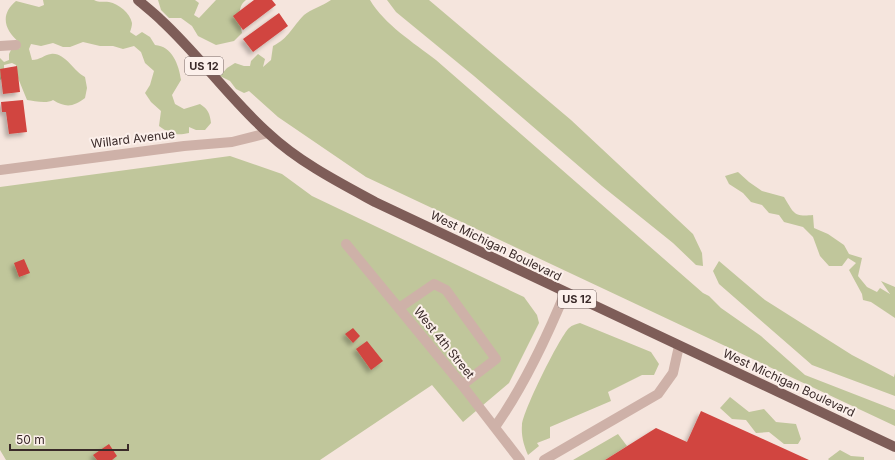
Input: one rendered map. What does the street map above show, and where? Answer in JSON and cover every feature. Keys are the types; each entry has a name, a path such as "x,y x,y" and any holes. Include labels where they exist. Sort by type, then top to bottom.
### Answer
{"main road":[{"name":"US 12","path":"138,0 161,20 230,96 268,134"},
{"name":"West Michigan Boulevard","path":"268,134 296,155 329,176 375,202 565,293 895,447"}],"street":[{"path":"0,46 16,45"},
{"name":"Willard Avenue","path":"0,170 184,146 232,142 268,134"},
{"name":"West 4th Street","path":"346,244 462,385 520,460"},
{"path":"399,308 434,284 446,290 496,360 462,385"},
{"path":"495,427 510,405 550,329 565,293"},
{"path":"544,460 658,394 673,373 679,346"}],"green space":[{"path":"43,0 94,0 113,3 120,7 131,19 132,24 130,32 136,36 142,32 150,37 155,45 166,49 174,57 181,80 172,95 175,104 184,109 200,104 208,112 211,123 205,130 196,130 189,127 189,133 180,134 170,133 159,126 161,111 151,102 145,93 150,85 154,71 145,63 141,52 134,46 123,49 113,46 100,46 83,42 70,47 63,47 53,43 41,46 31,44 29,49 32,60 51,54 61,56 85,77 87,88 85,98 73,105 62,104 53,100 44,102 27,100 18,78 16,65 12,63 4,65 4,77 0,80 0,58 4,62 9,60 11,50 20,48 19,42 7,27 6,17 11,6 16,1 39,7 44,5"},
{"path":"158,0 195,0 199,3 194,15 199,18 216,0 246,0 240,11 242,33 234,41 216,45 198,36 192,26 181,18 169,18 161,10"},
{"path":"331,0 370,0 391,25 436,60 721,308 761,336 805,375 895,410 895,426 366,177 278,117 249,91 244,93 236,89 230,81 220,76 227,68 235,63 250,66 251,61 258,54 265,59 263,67 271,60 273,46 287,36 304,15"},
{"path":"387,0 429,0 571,120 693,234 702,253 703,266 696,265 673,243 602,186 474,76 396,12"},
{"path":"230,156 282,174 312,196 524,297 537,315 539,323 509,383 463,422 432,385 320,460 6,460 0,450 0,187"},
{"path":"738,172 762,191 784,197 795,213 801,215 813,215 814,228 828,234 844,245 849,254 862,258 858,276 867,287 877,292 880,288 890,294 881,281 895,287 895,318 871,302 863,300 862,294 849,270 856,263 848,258 842,266 829,266 820,256 813,237 803,227 784,222 779,215 769,213 762,205 751,202 743,193 729,184 725,176"},
{"path":"719,261 765,300 852,355 894,377 895,373 895,396 812,365 719,284 713,271"},
{"path":"580,323 651,352 659,364 654,375 642,375 608,392 611,401 550,427 550,438 537,443 539,446 528,455 523,441 522,425 528,405 564,334 570,327"},
{"path":"730,397 749,412 764,409 776,422 796,424 801,439 798,444 784,444 769,432 756,433 746,420 732,419 720,408"},
{"path":"618,434 627,446 605,460 573,460"},
{"path":"840,450 851,456 864,457 864,460 828,459"}],"building":[{"path":"254,0 272,0 276,5 243,30 233,16"},
{"path":"279,13 288,26 253,52 243,39"},
{"path":"17,66 20,92 3,94 0,69"},
{"path":"23,100 27,132 9,134 6,112 2,112 1,102"},
{"path":"24,259 30,273 19,277 14,263"},
{"path":"353,328 360,336 353,343 345,334"},
{"path":"367,341 383,361 371,370 356,349"},
{"path":"701,411 809,460 605,460 656,428 687,442"},
{"path":"109,444 117,456 112,460 97,460 93,455"}]}
